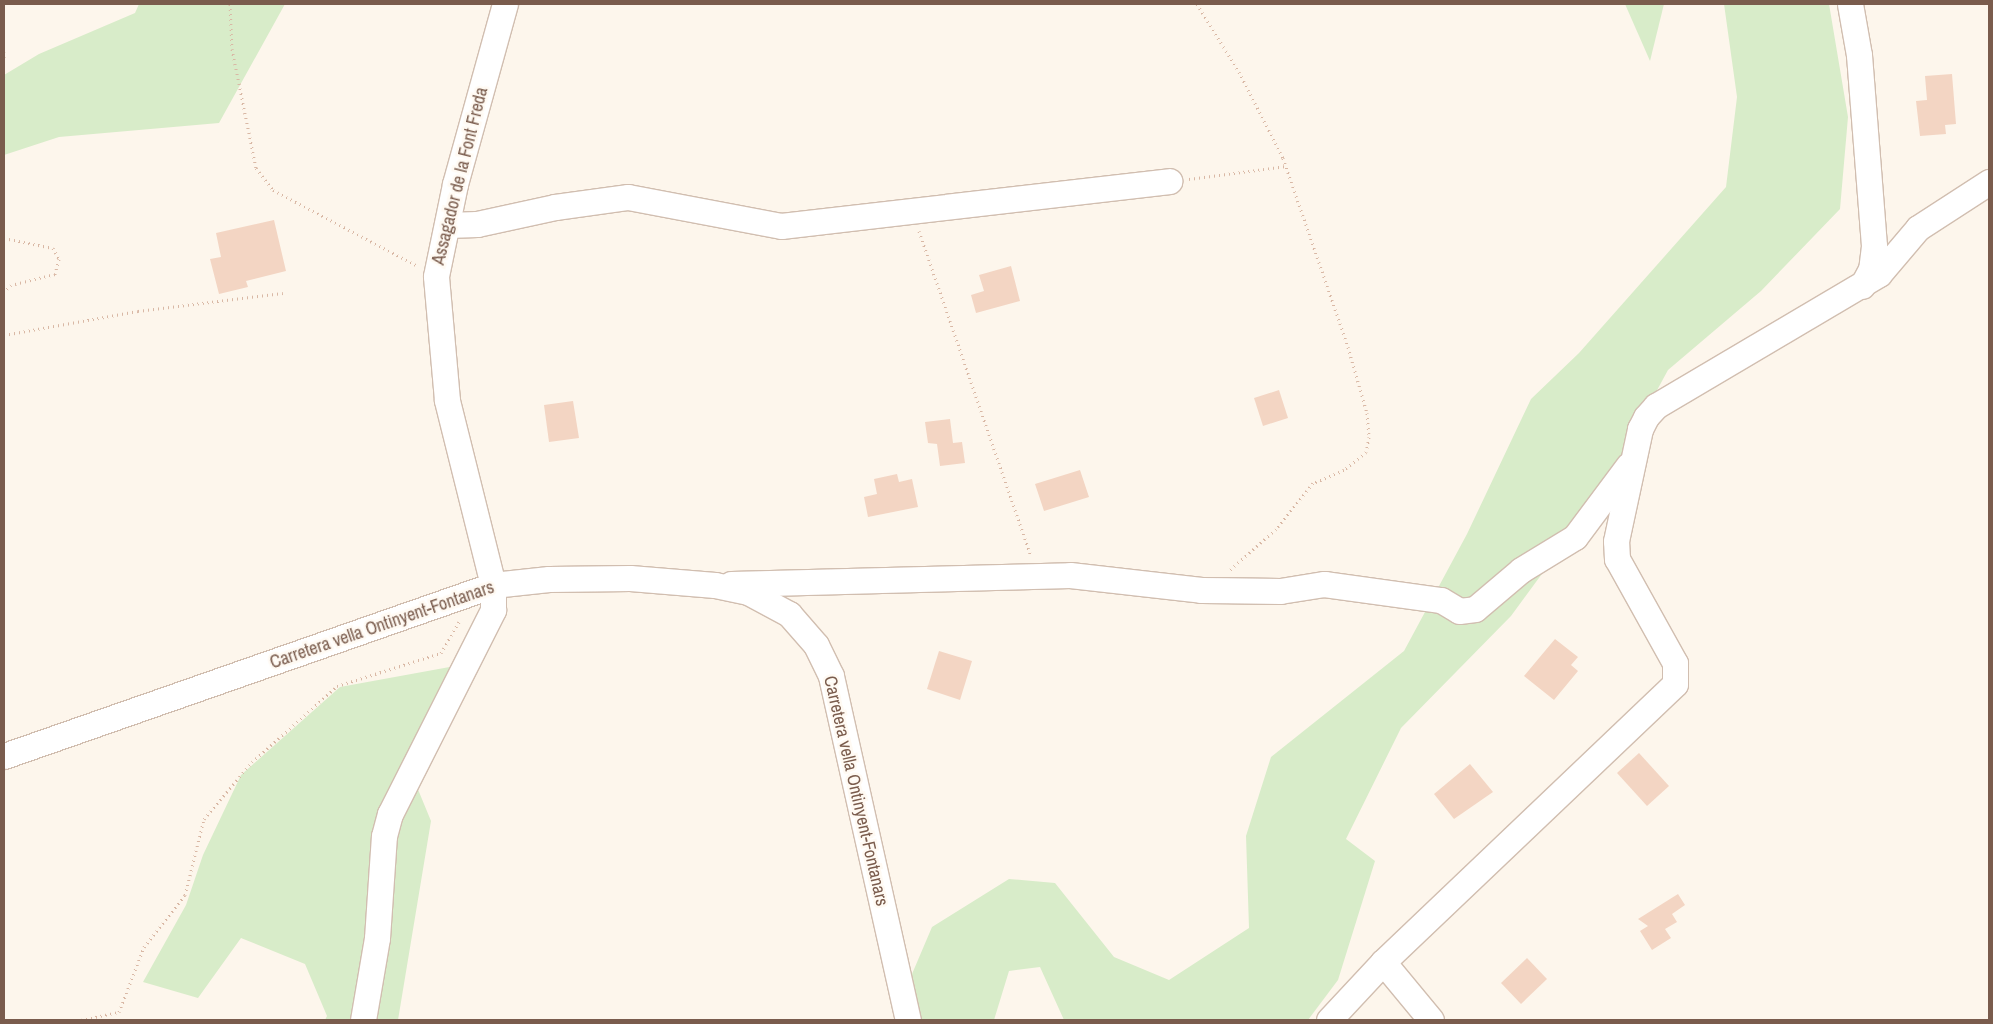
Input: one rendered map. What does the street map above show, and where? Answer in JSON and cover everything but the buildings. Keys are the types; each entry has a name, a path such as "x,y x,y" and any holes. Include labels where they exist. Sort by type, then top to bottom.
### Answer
{"street":[{"name":"Assagador de la Font Freda","path":"363,1020 377,938 384,836 390,814 493,610 482,589 448,400 436,276 446,225 505,4"},
{"path":"1850,4 1859,55 1874,246 1871,269 1862,286"},
{"path":"446,225 477,224 563,206 628,197 781,226 1168,181"},
{"path":"1329,1020 1383,962 1676,684 1675,662 1617,559 1616,541 1640,429 1656,406 1862,286 1879,274 1918,228 1989,182"},
{"path":"715,585 772,580 1039,575 1107,577 1201,590 1280,591 1324,584 1440,600 1459,611 1475,609 1521,570 1576,538 1634,458"},
{"name":"Carretera vella Ontinyent-Fontanars","path":"4,756 482,589 549,579 621,578 715,585 748,592 790,614 816,645 831,676 908,1020"},
{"path":"1383,962 1431,1020"}],"path":[{"path":"230,4 232,49 247,130 256,168 267,183 273,190 436,276"},
{"path":"1197,4 1239,72 1286,166 1348,347 1367,413 1369,437 1366,452 1344,470 1313,483 1276,529 1237,565 1201,590"},
{"path":"1168,181 1286,166"},
{"path":"911,210 1016,522 1039,575"},
{"path":"4,238 52,248 59,259 55,274 11,285 4,292"},
{"path":"4,335 138,311 283,293"},
{"path":"81,1020 119,1012 144,947 185,895 204,819 252,762 337,686 441,652 482,589"}],"green space":[{"path":"139,4 285,4 219,123 59,137 4,155 4,75 39,54 135,13"},
{"path":"1625,4 1664,4 1650,61"},
{"path":"1724,4 1829,4 1848,117 1840,209 1761,291 1668,370 1600,495 1511,616 1401,728 1346,839 1375,861 1338,980 1308,1020 1064,1020 1040,967 1009,971 994,1020 905,1020 912,974 932,927 1009,879 1055,883 1114,957 1169,980 1249,928 1246,836 1271,757 1404,651 1467,534 1531,399 1579,353 1726,187 1737,97"},
{"path":"466,664 417,787 431,821 398,1020 325,1020 327,1016 305,964 241,938 198,998 143,982 186,905 203,855 241,775 340,687"}]}
